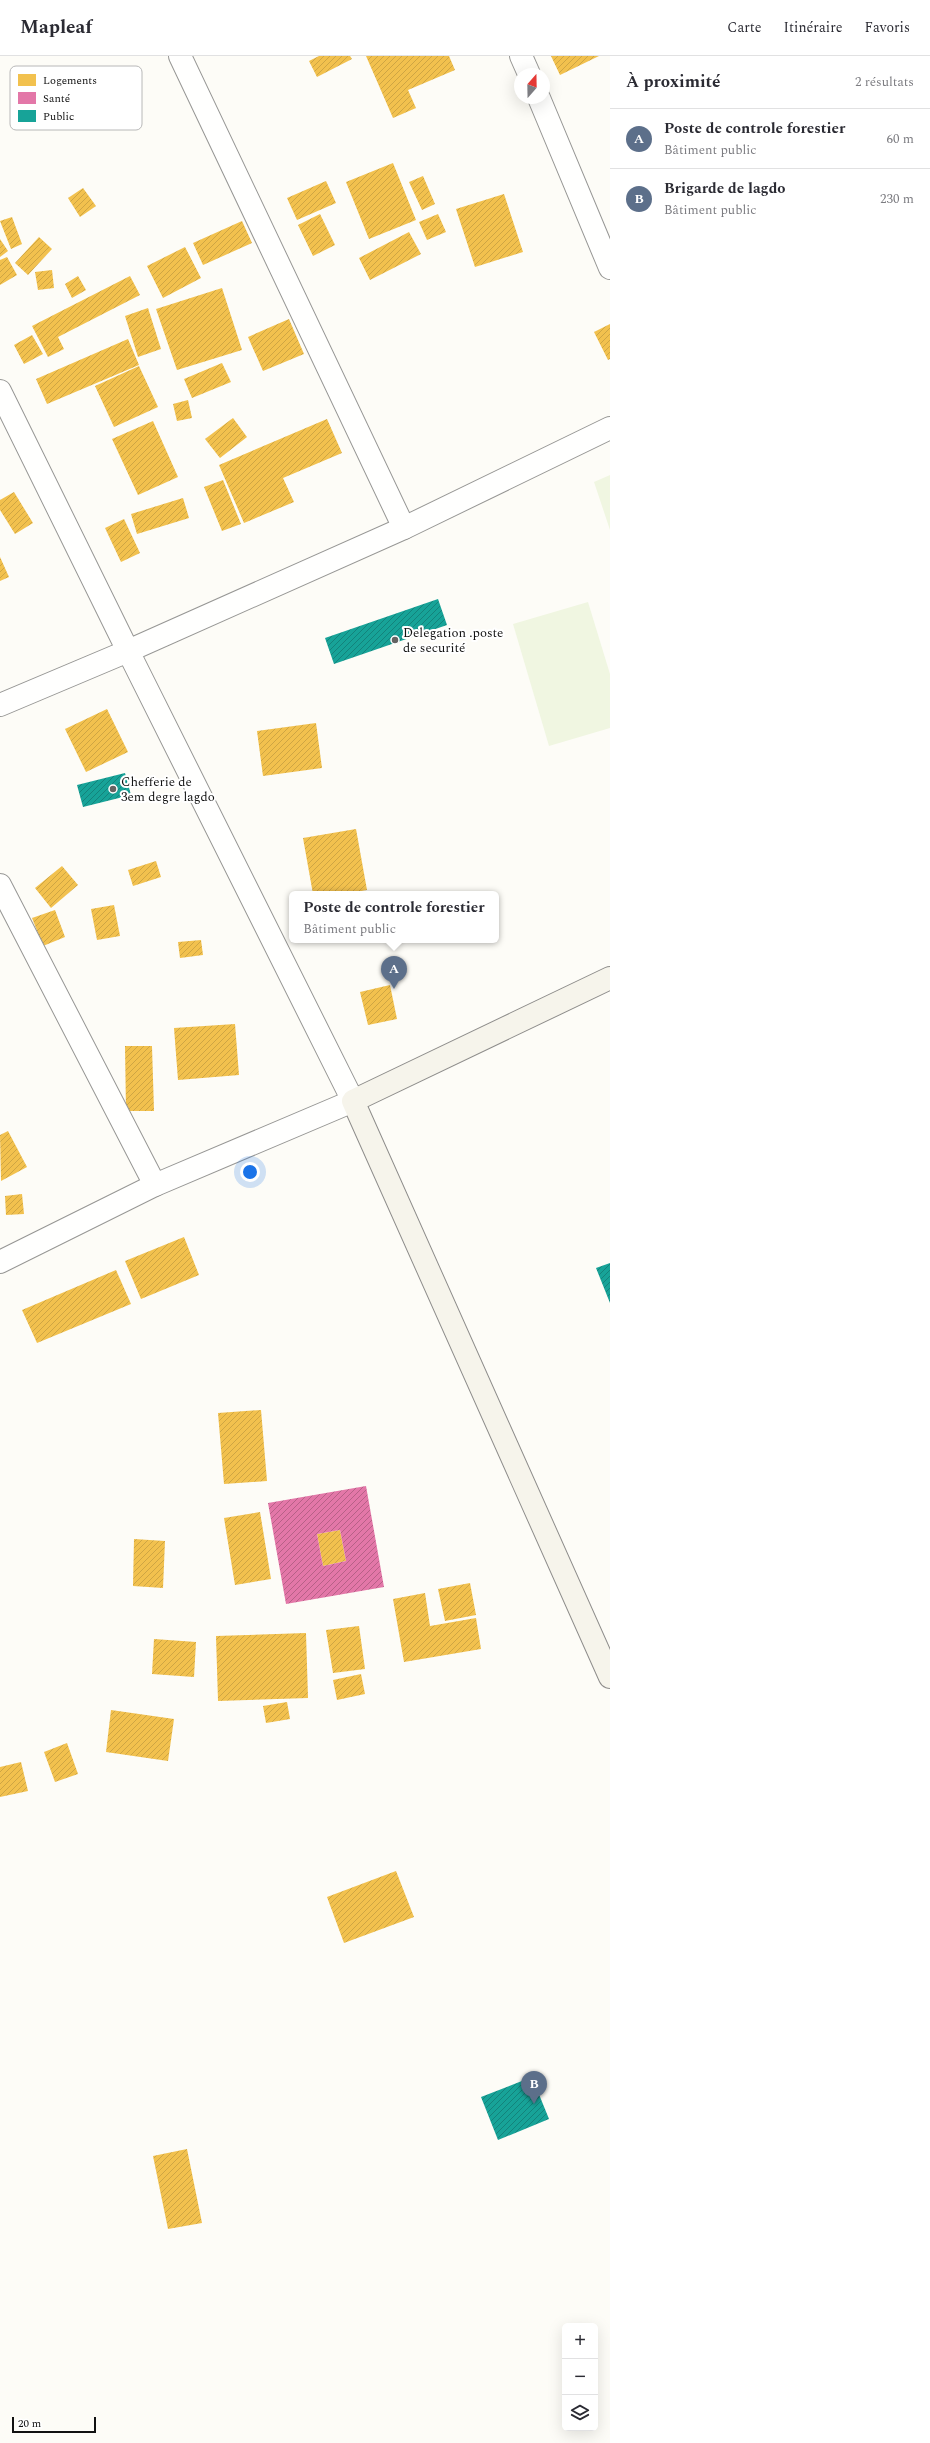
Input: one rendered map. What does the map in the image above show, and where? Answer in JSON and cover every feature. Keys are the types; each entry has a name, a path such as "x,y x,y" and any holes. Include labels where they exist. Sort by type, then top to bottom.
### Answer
{"street":[{"path":"180,56 404,528"},
{"path":"521,56 526,68"},
{"path":"542,104 610,268"},
{"path":"0,391 353,1101 610,1677"},
{"path":"0,705 128,651 404,528 610,428"},
{"path":"0,885 155,1185"},
{"path":"0,1262 155,1185 353,1101 610,978"}],"green space":[{"path":"610,475 610,530 594,482"},
{"path":"588,602 610,674 610,728 549,746 513,624"}],"building: Logements":[{"path":"319,56 350,56 352,59 317,77 309,61"},
{"path":"366,56 449,56 455,70 408,90 416,108 393,118"},
{"path":"551,56 599,56 560,75"},
{"path":"393,163 416,220 369,239 346,182"},
{"path":"423,176 435,204 422,210 409,182"},
{"path":"326,181 336,203 297,220 287,198"},
{"path":"83,188 96,206 80,217 68,198"},
{"path":"504,194 523,252 475,267 456,209"},
{"path":"320,214 335,245 313,256 298,225"},
{"path":"438,214 446,232 427,240 419,222"},
{"path":"12,217 22,244 11,249 0,221"},
{"path":"242,221 252,243 203,265 193,243"},
{"path":"409,232 421,254 370,280 359,258"},
{"path":"39,237 52,249 28,275 15,263"},
{"path":"0,239 8,251 0,257"},
{"path":"185,247 201,278 163,298 147,266"},
{"path":"7,257 17,275 0,285 0,260"},
{"path":"52,270 54,288 38,290 35,272"},
{"path":"78,276 86,290 72,298 65,284"},
{"path":"130,276 140,295 58,337 64,349 48,357 32,326"},
{"path":"222,288 242,350 177,370 156,309"},
{"path":"148,308 161,349 138,357 125,316"},
{"path":"289,319 304,354 263,371 248,337"},
{"path":"610,324 610,359 608,360 594,332"},
{"path":"32,335 43,354 24,364 14,345"},
{"path":"128,339 139,365 47,404 36,379"},
{"path":"222,363 231,382 192,398 184,379"},
{"path":"139,366 158,407 114,427 95,386"},
{"path":"188,400 192,418 177,421 173,404"},
{"path":"233,418 247,437 220,458 205,439"},
{"path":"327,419 342,453 283,478 294,502 244,523 219,465"},
{"path":"153,421 178,477 138,495 112,439"},
{"path":"223,480 241,524 222,531 204,487"},
{"path":"14,492 33,523 15,534 0,510 0,500"},
{"path":"183,498 189,518 137,534 131,514"},
{"path":"124,519 140,553 121,562 105,528"},
{"path":"0,557 9,577 0,581"},
{"path":"107,709 128,752 86,772 65,729"},
{"path":"316,723 322,768 263,776 257,731"},
{"path":"356,829 367,890 312,891 303,838"},
{"path":"156,861 161,877 133,886 128,870"},
{"path":"62,866 78,885 51,908 35,888"},
{"path":"114,905 120,936 97,940 91,909"},
{"path":"55,910 65,937 43,946 32,918"},
{"path":"201,940 203,955 180,958 178,942"},
{"path":"390,985 397,1019 368,1025 360,992"},
{"path":"235,1024 239,1075 178,1080 174,1028"},
{"path":"125,1046 152,1046 154,1111 126,1111"},
{"path":"8,1131 27,1167 1,1181 0,1135"},
{"path":"22,1194 24,1214 6,1215 5,1196"},
{"path":"184,1237 199,1275 141,1299 125,1261"},
{"path":"116,1270 131,1304 37,1343 22,1310"},
{"path":"261,1410 267,1481 224,1484 218,1413"},
{"path":"260,1512 271,1579 235,1585 224,1518"},
{"path":"340,1530 346,1561 323,1566 317,1534"},
{"path":"134,1539 165,1541 163,1588 133,1586"},
{"path":"470,1583 476,1615 445,1621 438,1589"},
{"path":"425,1593 430,1626 476,1618 481,1649 404,1662 393,1599"},
{"path":"359,1626 365,1669 333,1673 326,1630"},
{"path":"306,1633 308,1698 218,1701 216,1636"},
{"path":"154,1639 196,1642 194,1677 152,1674"},
{"path":"361,1674 365,1694 337,1700 333,1680"},
{"path":"287,1702 290,1719 266,1723 263,1706"},
{"path":"111,1710 174,1719 168,1761 106,1752"},
{"path":"67,1743 78,1774 55,1782 44,1752"},
{"path":"21,1762 28,1791 0,1797 0,1767"},
{"path":"396,1871 414,1917 344,1943 327,1897"},
{"path":"187,2149 202,2223 168,2229 153,2156"}],"building: Santé":[{"path":"366,1486 384,1587 286,1604 268,1503","holes":["340,1530 346,1561 323,1566 317,1534"]}],"building: Public":[{"path":"438,599 447,625 334,664 325,638"},
{"path":"125,773 131,795 83,807 77,785"},
{"path":"610,1263 610,1303 596,1268"},
{"path":"532,2077 549,2119 498,2140 481,2097"}],"place":[{"name":"Delegation .poste de securité","path":"395,640"},
{"name":"Chefferie de 3em degre lagdo","path":"113,789"},
{"name":"Poste de controle forestier","path":"394,989"},
{"name":"Brigarde de lagdo","path":"534,2104"}]}
